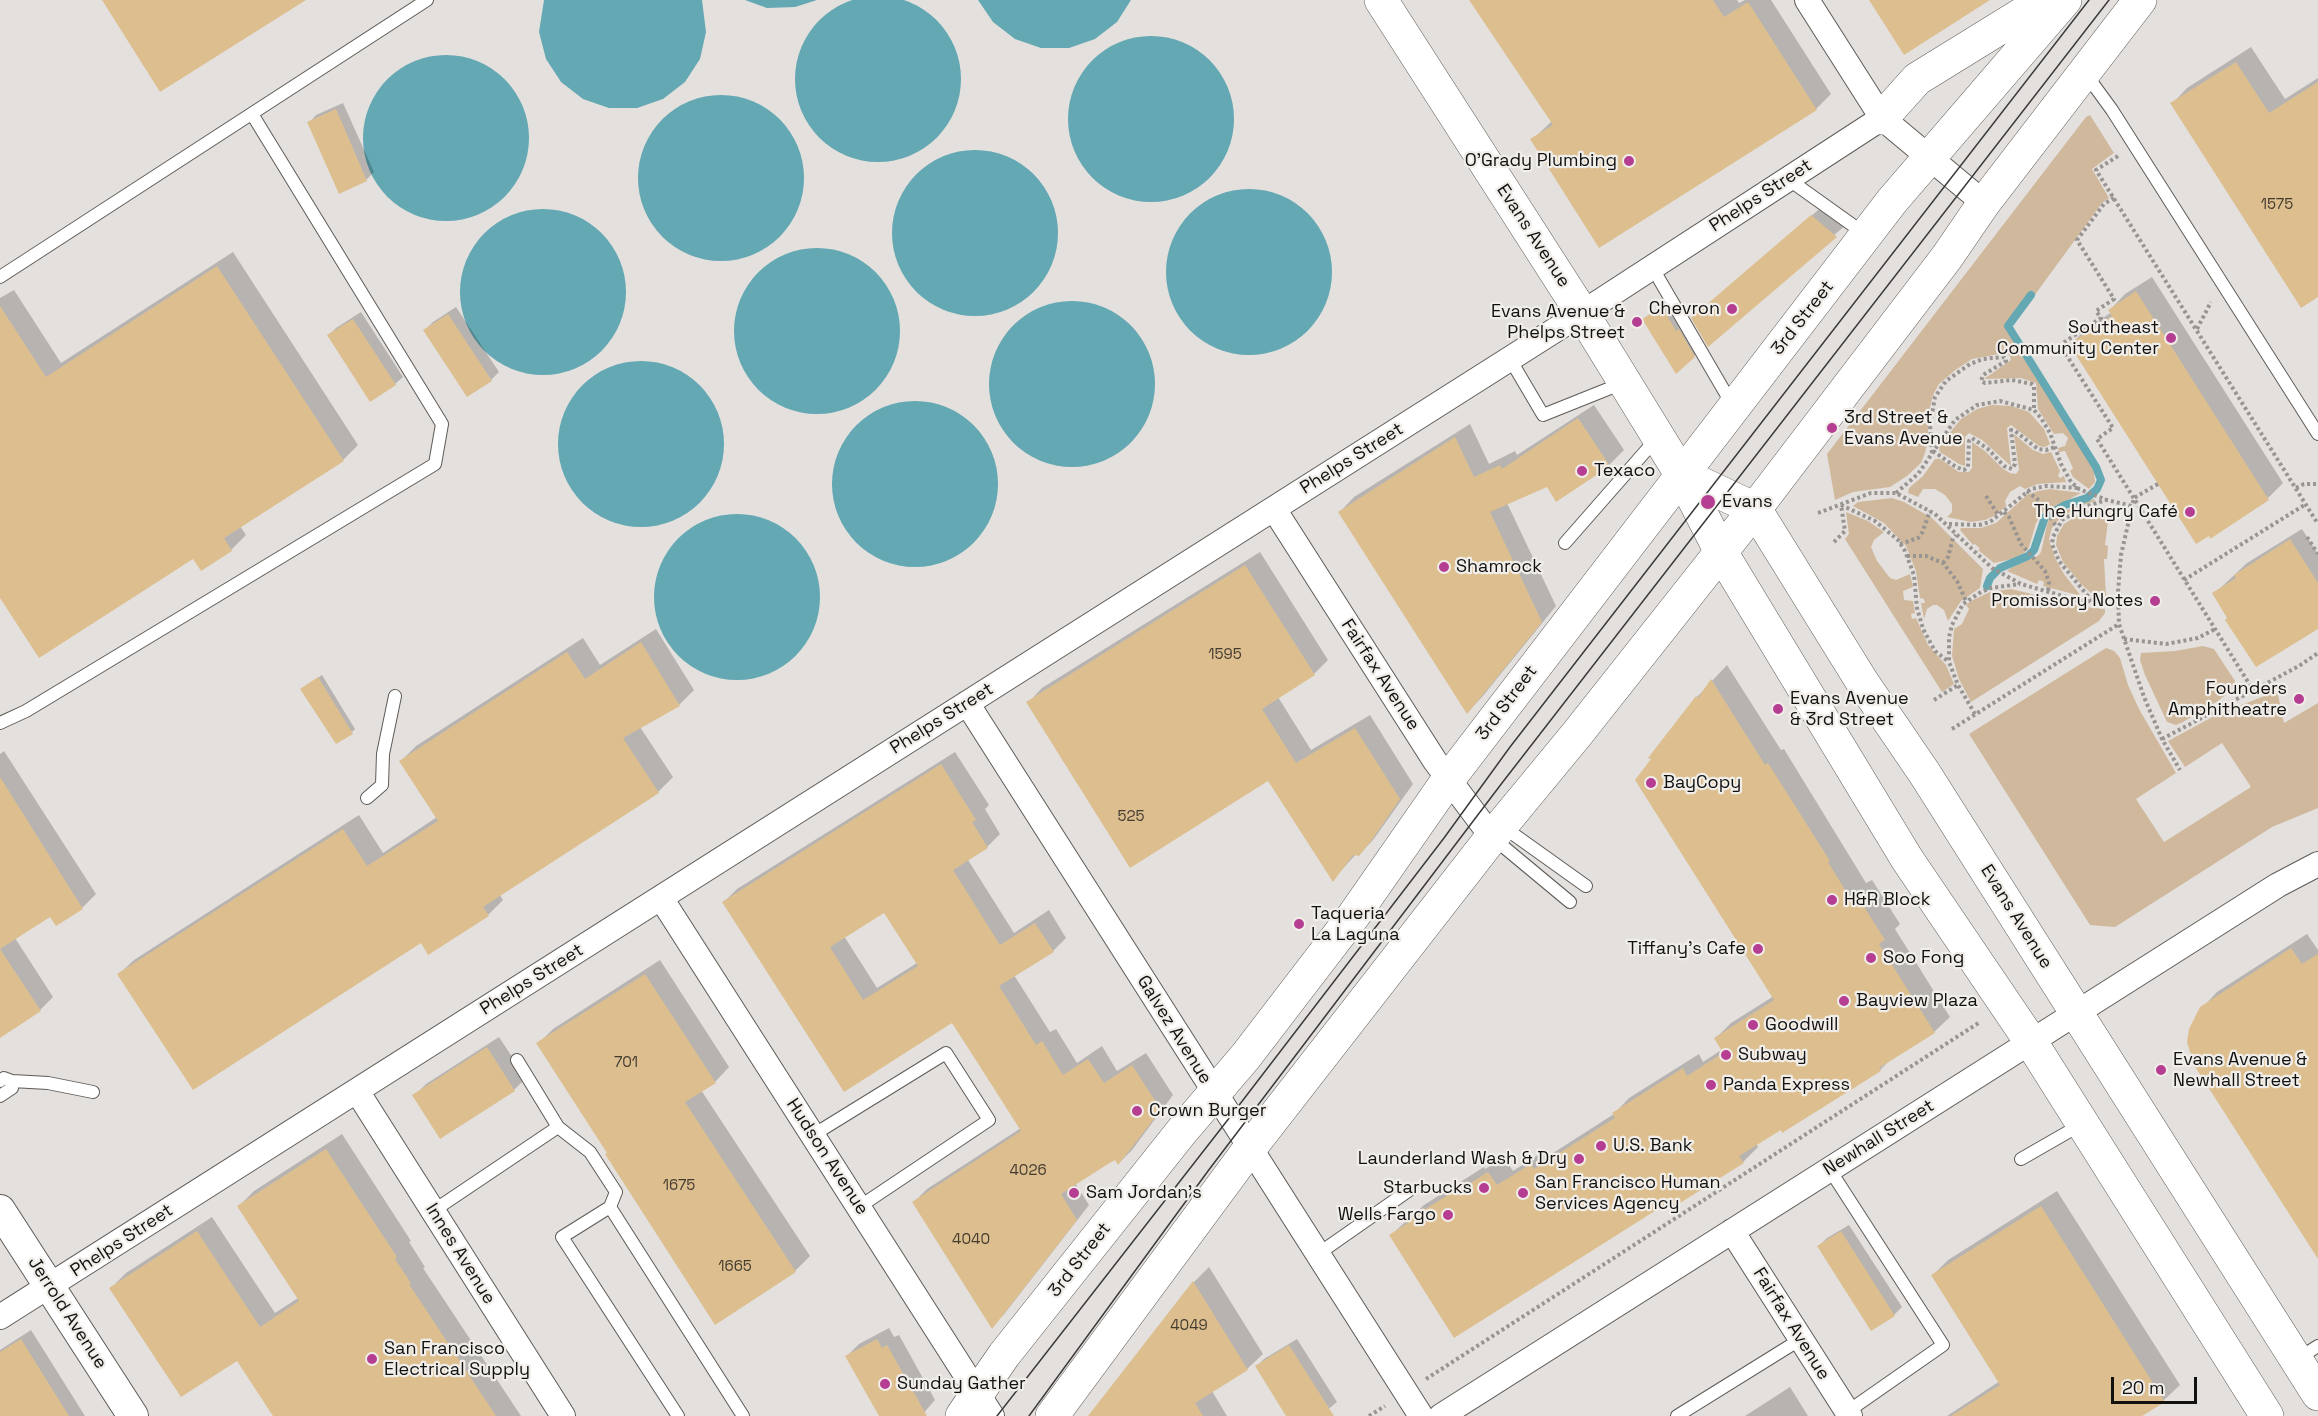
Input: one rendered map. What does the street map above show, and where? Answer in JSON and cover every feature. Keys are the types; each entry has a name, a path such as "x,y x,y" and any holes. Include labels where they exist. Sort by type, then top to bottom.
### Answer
{"main road":[{"name":"Evans Avenue","path":"1381,0 1582,313 1658,436 1681,474 1721,552 1907,859 2031,1042 2267,1416"},
{"path":"1882,118 1917,79 2045,0"},
{"name":"3rd Street","path":"977,1408 1004,1355 1246,1056 1353,915 1448,780 1681,474 1892,201 2065,0"},
{"path":"1052,1416 1250,1148 1497,831 1755,509 2139,0"},
{"path":"1681,474 1755,509"},
{"name":"Evans Avenue","path":"1755,509 1861,680 1925,774 2077,1012 2307,1353 2318,1394"}],"street":[{"path":"1807,0 1882,118 1984,203"},
{"name":"Phelps Street","path":"0,1317 1510,359 1882,118"},
{"name":"Fairfax Avenue","path":"1274,509 1448,780 1497,831"},
{"name":"Galvez Avenue","path":"967,704 1421,1416"},
{"name":"Newhall Street","path":"1441,1416 2278,885 2318,864"},
{"name":"Hudson Avenue","path":"661,898 859,1207 977,1408"},
{"name":"Innes Avenue","path":"357,1091 563,1416"},
{"name":"Jerrold Avenue","path":"0,1210 133,1416"},
{"name":"Fairfax Avenue","path":"1732,1231 1849,1414"}],"lane":[{"path":"0,277 427,0"},
{"path":"2085,72 2112,110 2318,434"},
{"path":"0,723 26,711 435,464 442,424 252,114"},
{"path":"1788,179 1867,235"},
{"path":"1652,267 1733,407"},
{"path":"1510,359 1543,415 1624,382"},
{"path":"1565,543 1658,436"},
{"path":"367,798 382,785 383,754 395,696"},
{"path":"1497,831 1586,886"},
{"path":"1497,831 1570,902"},
{"path":"813,1135 946,1053 952,1062 989,1120 859,1207"},
{"path":"517,1060 558,1127 590,1152 616,1192 610,1207 562,1237 678,1416"},
{"path":"6,1081 48,1083 93,1092"},
{"path":"0,1096 12,1088 6,1081"},
{"path":"2021,1159 2083,1124"},
{"path":"434,1211 558,1127"},
{"path":"1830,1170 1944,1345 1849,1414"},
{"path":"1318,1254 1408,1191"},
{"path":"610,1207 742,1416"},
{"path":"1677,1416 1801,1339"}],"path":[{"path":"2114,147 2119,155 2096,170 2318,524"},
{"path":"2114,198 2104,204 2077,240 2114,299 2096,311 2101,318 2060,345 2113,428 2097,439 2253,690"},
{"path":"2197,330 2222,282"},
{"path":"1932,452 1930,425 1935,397 1946,381 1970,364 2002,356 2006,358 2004,362 1983,375 1982,381 1985,383 2012,380 2034,386 2034,410 2050,434 2066,474 2079,489"},
{"path":"1896,493 1918,474 1955,420 1977,405 2000,401 2034,410"},
{"path":"1932,452 1964,470 1968,467 1969,441 1972,438 1988,449 2004,466 2012,470 2015,464 2011,430 2038,449 2055,447"},
{"path":"2158,484 2134,498 2121,555 2119,624 2144,697 2162,739 2180,770"},
{"path":"2296,488 2304,484 2318,484"},
{"path":"1947,524 1979,525 1999,516 2027,491 2046,486 2079,489 2107,500 2132,506"},
{"path":"2027,491 2042,503 2056,528"},
{"path":"1818,513 1871,493 1896,493 1930,511 1992,567 2020,584 2093,602 2118,604"},
{"path":"1986,496 1994,505 1999,516"},
{"path":"2093,602 2059,561 2052,544 2056,528 2062,520 2076,511 2107,500"},
{"path":"1834,542 1845,531 1841,504"},
{"path":"1841,504 1875,521 1900,544 1914,575 1917,608 1923,629 1935,651 1950,662"},
{"path":"2184,580 2306,504"},
{"path":"1900,544 1918,538 1930,511"},
{"path":"2004,512 2012,522 2021,544 2045,571 2049,582 2048,592"},
{"path":"1943,563 1956,535"},
{"path":"2307,537 2318,554"},
{"path":"1907,556 1926,556 1943,563 1957,581 1966,601"},
{"path":"1975,714 1958,685 1950,662 1949,637 1952,625 1966,601 1991,588 2020,584"},
{"path":"1952,729 2119,624"},
{"path":"2124,639 2166,644 2198,638 2215,629"},
{"path":"2162,739 2299,666 2318,653"},
{"path":"1935,700 1958,685"},
{"path":"1369,1416 2006,1005"}],"shaded area":[{"path":"2090,115 2114,153 2092,169 2109,198 2102,203 2034,296 2030,294 2005,327 2090,462 2095,482 2089,489 2073,477 2070,471 2073,468 2065,451 2059,452 2058,448 2065,446 2068,438 2063,433 2054,434 2038,409 2036,383 2021,378 1984,379 2011,360 2010,356 2005,353 1972,359 1939,384 1933,395 1928,415 1928,439 1925,453 1921,463 1907,476 1890,487 1853,492 1835,500 1827,454 2086,117"},
{"path":"1992,405 2011,406 2029,412 2044,429 2050,444 2045,447 2039,446 2011,425 2007,428 2011,466 1982,440 1969,433 1965,437 1965,466 1940,452 1939,448 1944,440 1961,419 1977,409"},
{"path":"2014,434 2033,450 2043,454 2051,452 2060,471 2058,476 2060,478 2064,476 2066,482 2038,484 2025,489 2020,486 2010,492 2005,501 2006,506 1996,515 1985,520 1971,522 1947,517 1952,512 1952,504 1945,495 1935,489 1923,489 1918,497 1908,493 1909,488 1923,476 1935,459 1940,459 1959,472 1969,472 1972,468 1972,442 2002,468 2016,474 2019,470"},
{"path":"2050,489 2081,493 2043,513 2036,523 2029,547 2024,553 2012,559 1994,563 1978,550 1980,549 1975,544 1973,545 1960,530 1961,528 1981,528 1996,523 2027,495"},
{"path":"1892,498 1932,518 1983,569 1980,588 1961,601 1948,621 1944,610 1937,605 1927,609 1924,619 1921,603 1925,603 1924,599 1920,598 1916,571 1906,546 1884,523 1853,506 1858,502"},
{"path":"2094,499 2095,501 2080,506 2060,518 2052,528 2049,539 2055,558 2081,596 2043,586 2044,582 2039,580 2037,584 2007,571 2038,556 2048,521 2052,516"},
{"path":"2110,507 2105,545 2108,546 2107,559 2104,559 2106,596 2097,596 2081,584 2063,562 2056,545 2057,536 2064,524 2083,512"},
{"path":"1846,512 1868,521 1884,532 1874,540 1871,547 1877,561 1890,578 1896,580 1910,574 1913,587 1903,591 1904,600 1913,601 1915,613 1911,614 1912,619 1916,618 1928,645 1946,665 1954,684 1942,692 1845,539 1849,534"},
{"path":"2011,589 2085,607 2105,609 2105,613 2099,621 1971,702 1959,679 1952,656 1954,629 1962,624 1969,609 1966,605 1971,601 1990,592"},
{"path":"2203,646 2214,649 2235,681 2234,688 2218,701 2183,722 2176,725 2167,722 2145,675 2140,660 2141,653 2175,651"},
{"path":"2106,648 2114,651 2120,658 2128,685 2139,709 2176,773 2136,799 2164,842 2251,787 2222,743 2185,767 2168,741 2218,714 2275,692 2278,695 2284,723 2318,703 2318,808 2272,827 2115,927 2090,925 1969,734"}],"water":[{"path":"878,-4 910,3 937,20 954,47 961,79 954,111 937,138 910,155 878,162 846,155 819,138 802,111 795,79 802,47 819,20 846,3"},
{"path":"544,0 702,0 706,32 700,59 685,82 663,99 637,108 609,108 583,99 561,82 546,59 539,32"},
{"path":"745,0 817,0 795,7 767,8"},
{"path":"978,0 1131,0 1117,22 1095,39 1069,48 1041,48 1015,39 993,22"},
{"path":"1151,36 1183,42 1210,60 1228,87 1234,119 1228,151 1210,178 1183,196 1151,202 1119,196 1092,178 1074,151 1068,119 1074,87 1092,60 1119,42"},
{"path":"446,55 478,61 505,79 523,106 529,138 523,170 505,197 478,215 446,221 414,215 387,197 369,170 363,138 369,106 387,79 414,61"},
{"path":"721,95 737,96 753,101 780,119 798,146 803,162 803,194 798,210 780,237 753,255 737,260 721,261 705,260 689,255 662,237 644,210 639,194 638,178 639,162 644,146 662,119 689,101 705,96"},
{"path":"975,150 991,151 1007,156 1034,174 1052,201 1057,217 1057,249 1052,265 1034,292 1007,310 991,315 975,316 959,315 943,310 916,292 898,265 893,249 892,233 893,217 898,201 916,174 943,156 959,151"},
{"path":"1249,189 1281,195 1308,213 1326,240 1332,272 1326,304 1308,331 1281,349 1249,355 1217,349 1190,331 1172,304 1166,272 1172,240 1190,213 1217,195"},
{"path":"543,209 575,215 602,233 620,260 626,292 620,324 602,351 575,369 543,375 511,369 484,351 466,324 460,292 466,260 484,233 511,215"},
{"path":"817,248 849,254 876,272 894,299 900,331 894,363 876,390 849,408 817,414 785,408 758,390 740,363 734,331 740,299 758,272 785,254"},
{"path":"1072,301 1104,307 1131,325 1149,352 1155,384 1149,416 1131,443 1104,461 1072,467 1040,461 1013,443 995,416 989,384 995,352 1013,325 1040,307"},
{"path":"641,361 673,367 700,385 718,412 724,444 718,476 700,503 673,521 641,527 609,521 582,503 564,476 558,444 564,412 582,385 609,367"},
{"path":"915,401 947,407 974,425 992,452 998,484 992,516 974,543 947,561 915,567 883,561 856,543 838,516 832,484 838,452 856,425 883,407"},
{"path":"737,514 769,520 796,538 814,565 820,597 814,629 796,656 769,674 737,680 705,674 678,656 660,629 654,597 660,565 678,538 705,520"}],"building":[{"path":"102,0 306,0 160,92"},
{"path":"1469,0 1713,0 1724,17 1748,2 1817,110 1599,248 1530,139 1553,125"},
{"path":"1869,0 1990,0 1904,55"},
{"path":"2236,62 2269,113 2318,82 2318,297 2301,308 2170,103"},
{"path":"336,109 367,181 339,194 307,122"},
{"path":"1811,215 1837,237 1708,347 1691,318"},
{"path":"217,266 344,461 224,538 232,551 201,571 193,559 39,658 0,598 0,306 46,377"},
{"path":"2136,291 2269,500 2210,539 2209,536 2196,544 2069,344 2112,316 2108,310"},
{"path":"1662,307 1676,331 1679,329 1695,357 1676,374 1642,319"},
{"path":"448,314 492,381 467,397 423,330"},
{"path":"353,319 396,385 370,402 327,335"},
{"name":"Shamrock","path":"1578,418 1610,466 1556,502 1547,487 1490,512 1542,622 1467,714 1338,512 1455,437 1474,477 1500,465 1502,469"},
{"path":"2290,539 2318,583 2318,629 2256,667 2225,620 2227,618 2212,593 2236,578 2234,575"},
{"path":"1245,565 1315,675 1262,709 1296,763 1355,728 1400,799 1359,856 1353,855 1333,882 1268,781 1130,868 1026,702"},
{"path":"641,642 680,706 623,738 659,793 483,907 489,916 428,955 421,943 193,1090 117,974 343,829 367,866 438,821 399,761 567,652 585,679"},
{"path":"318,677 353,734 336,744 300,689"},
{"name":"Bayview Plaza","path":"1711,679 1765,765 1768,763 1830,861 1828,862 1850,898 1856,894 1885,940 1879,944 1935,1033 1879,1068 1881,1071 1782,1133 1781,1130 1739,1156 1744,1163 1672,1208 1669,1202 1454,1338 1389,1235 1408,1223 1406,1221 1488,1172 1497,1185 1531,1164 1534,1169 1615,1118 1612,1113 1683,1068 1687,1076 1723,1053 1714,1038 1774,1000 1635,780 1651,759 1648,758"},
{"path":"941,764 976,820 972,822 988,848 953,870 1000,945 1035,923 1054,952 999,986 1036,1045 1042,1041 1063,1075 1088,1059 1104,1083 1132,1065 1161,1110 1118,1165 1115,1160 1061,1194 1077,1220 992,1329 912,1202 1021,1131 952,1023 844,1092 722,902","holes":["884,913 918,966 863,1000 830,947"]},
{"path":"0,777 83,909 56,926 50,917 0,949"},
{"path":"2291,948 2302,964 2318,954 2318,1259 2194,1065 2187,1042 2189,1029 2200,1007"},
{"path":"0,949 41,1011 0,1038"},
{"path":"645,974 716,1083 685,1102 796,1272 715,1325 536,1043"},
{"path":"487,1047 515,1091 440,1139 412,1095"},
{"path":"326,1149 397,1257 395,1259 411,1283 409,1284 496,1416 273,1416 237,1361 181,1397 109,1288 197,1231 260,1327 299,1301 237,1206"},
{"path":"2041,1206 2165,1402 2142,1416 1951,1416 2000,1385 1931,1275"},
{"path":"1841,1231 1895,1316 1871,1331 1817,1246"},
{"path":"1193,1281 1248,1370 1195,1403 1203,1416 1088,1416"},
{"path":"21,1339 69,1416 0,1416 0,1352"},
{"name":"Sunday Gather","path":"877,1339 882,1348 887,1345 927,1416 879,1416 845,1356"},
{"path":"1289,1345 1334,1416 1286,1416 1255,1366"}],"waterway":[{"path":"1987,586 1990,578 2000,568 2028,556 2034,550 2045,517 2065,505 2087,498 2097,489 2101,480 2096,467 2008,326 2031,295"}],"tram line":[{"path":"997,1416 1444,838 1510,747 2089,0"},
{"path":"1029,1416 1208,1171 1502,783 2109,0"}],"place":[{"name":"O'Grady Plumbing","path":"1629,161"},
{"name":"Chevron","path":"1732,309"},
{"name":"Evans Avenue & Phelps Street","path":"1637,322"},
{"name":"Southeast Community Center","path":"2171,338"},
{"name":"3rd Street & Evans Avenue","path":"1832,428"},
{"name":"Texaco","path":"1582,471"},
{"name":"Evans","path":"1708,502"},
{"name":"The Hungry Café","path":"2190,512"},
{"name":"Shamrock","path":"1444,567"},
{"name":"Promissory Notes","path":"2155,601"},
{"name":"Founders Amphitheatre","path":"2299,699"},
{"name":"Evans Avenue & 3rd Street","path":"1778,709"},
{"name":"BayCopy","path":"1651,783"},
{"name":"H&R Block","path":"1832,900"},
{"name":"Taqueria La Laguna","path":"1299,924"},
{"name":"Tiffany's Cafe","path":"1758,949"},
{"name":"Soo Fong","path":"1871,958"},
{"name":"Bayview Plaza","path":"1844,1001"},
{"name":"Goodwill","path":"1753,1025"},
{"name":"Subway","path":"1726,1055"},
{"name":"Evans Avenue & Newhall Street","path":"2161,1070"},
{"name":"Panda Express","path":"1711,1085"},
{"name":"Crown Burger","path":"1137,1111"},
{"name":"U.S. Bank","path":"1601,1146"},
{"name":"Launderland Wash & Dry","path":"1579,1159"},
{"name":"Starbucks","path":"1484,1188"},
{"name":"Sam Jordan's","path":"1074,1193"},
{"name":"San Francisco Human Services Agency","path":"1523,1193"},
{"name":"Wells Fargo","path":"1448,1215"},
{"name":"San Francisco Electrical Supply","path":"372,1359"},
{"name":"Sunday Gather","path":"885,1384"}]}
